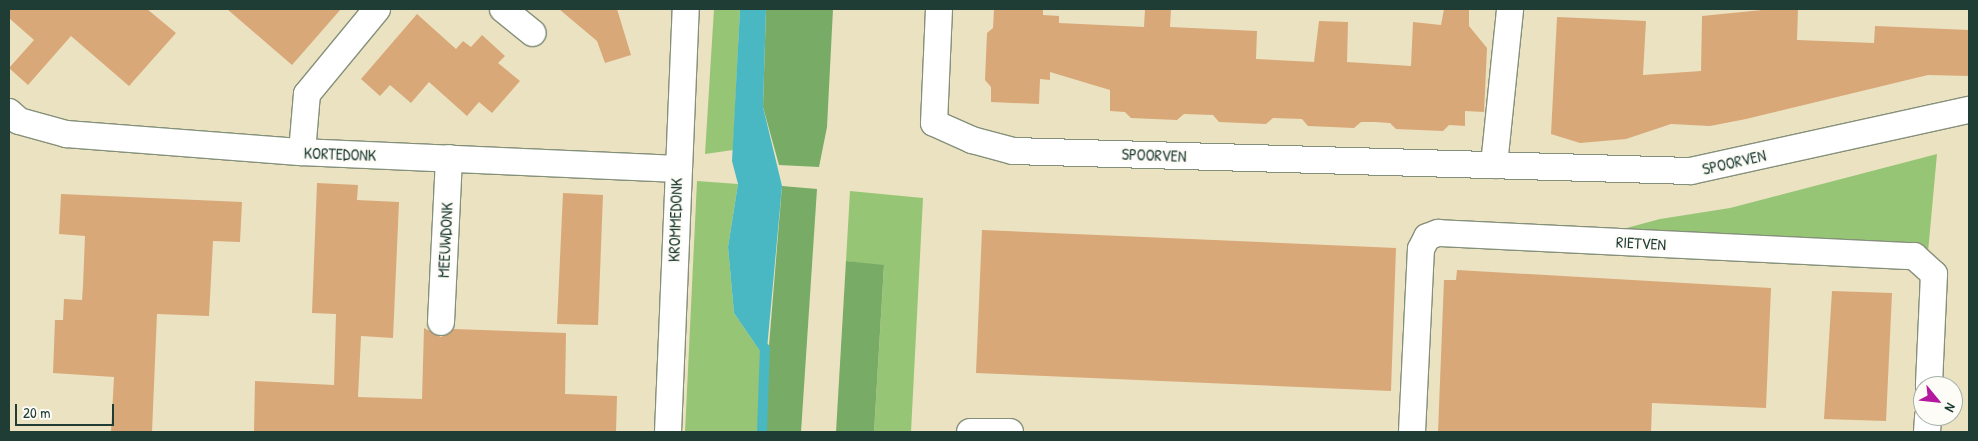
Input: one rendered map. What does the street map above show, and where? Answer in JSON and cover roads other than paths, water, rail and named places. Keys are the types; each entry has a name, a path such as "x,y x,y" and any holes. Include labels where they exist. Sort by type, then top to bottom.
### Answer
{"street":[{"path":"302,152 307,94 377,9"},
{"path":"503,9 533,33"},
{"name":"KROMMEDONK","path":"668,432 677,169 686,9"},
{"name":"SPOORVEN","path":"939,9 934,123 972,140 1013,151 1691,171 1969,110"},
{"path":"1494,165 1510,9"},
{"name":"KORTEDONK","path":"9,112 19,121 66,134 302,152 677,169"},
{"name":"MEEUWDONK","path":"441,322 448,158"},
{"name":"RIETVEN","path":"1412,432 1420,249 1427,237 1438,233 1914,256 1934,274 1929,376"},
{"path":"970,432 1010,432"}],"water":[{"path":"740,9 766,9 763,107 782,186 766,360 734,313 728,247 738,184 732,161"}],"waterway":[{"path":"762,432 765,348"}]}
